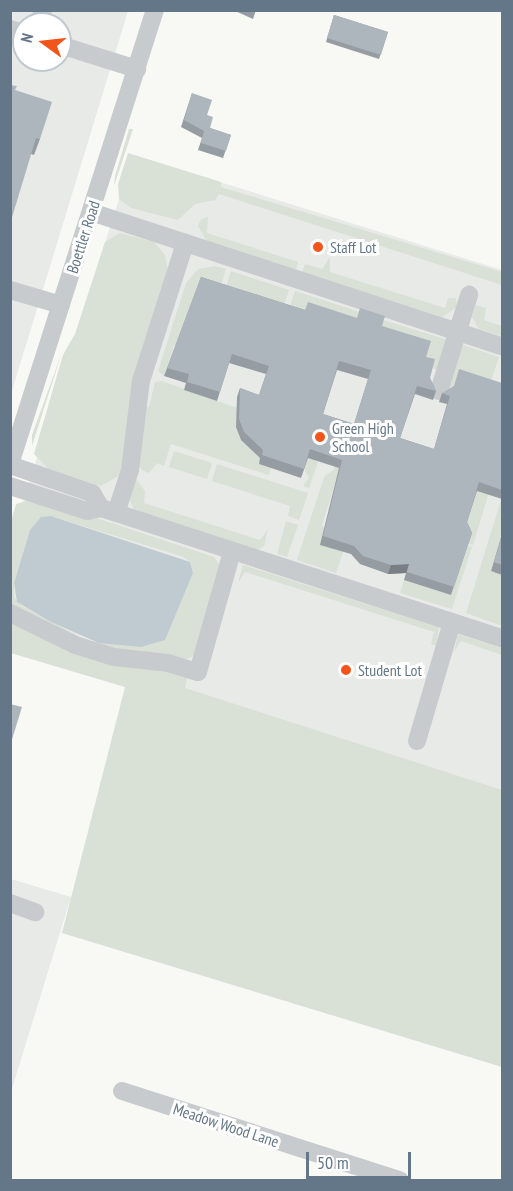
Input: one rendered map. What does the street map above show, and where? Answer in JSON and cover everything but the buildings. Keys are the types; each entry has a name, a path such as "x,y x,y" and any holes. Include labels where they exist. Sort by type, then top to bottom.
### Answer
{"street":[{"name":"Boettler Road","path":"10,465 155,10"},
{"path":"72,49 137,69"},
{"path":"92,212 502,346"},
{"path":"109,511 130,470 141,381 185,243"},
{"path":"10,290 62,305"},
{"path":"439,391 469,295"},
{"path":"10,465 92,493 109,511"},
{"path":"10,486 87,511 109,511 502,639"},
{"path":"10,613 75,645 104,654 168,663 198,672 232,552"},
{"path":"417,741 452,622"},
{"path":"10,903 35,912"},
{"name":"Meadow Wood Lane","path":"122,1091 400,1180"}],"shaded area":[{"path":"11,11 128,11 11,394"},
{"path":"129,129 133,129 114,186 115,176"},
{"path":"128,153 221,182 221,187 502,272 502,285 219,194 215,200 195,204 178,220 131,208 119,199 118,184"},
{"path":"133,155 502,270 502,807 370,759 11,653 11,540"},
{"path":"208,217 207,233 298,262 296,270 207,242 198,226 201,219"},
{"path":"120,233 154,242 165,255 168,273 133,382 123,463 118,476 101,486 49,470 34,454 63,355 75,334 105,242"},
{"path":"330,257 330,272 445,308 448,298 456,298 457,307 442,317 302,272 305,264 322,269"},
{"path":"215,266 226,269 219,292 178,346 174,345 164,376 158,371 186,283 198,269"},
{"path":"231,271 289,290 282,312 224,294"},
{"path":"295,291 379,318 354,326 282,331"},
{"path":"476,305 486,308 484,320 502,326 502,336 479,329 472,317"},
{"path":"383,320 448,340 438,371 379,334"},
{"path":"460,344 499,357 489,388 445,393"},
{"path":"62,352 32,446 32,435"},
{"path":"162,381 237,408 236,427 241,440 271,468 269,475 171,444 164,466 157,463 149,473 142,470 138,465 144,407 149,407 155,382"},
{"path":"310,450 318,453 315,460 318,462 309,488 303,486 309,478 304,468"},
{"path":"174,451 212,463 207,479 169,467"},
{"path":"338,459 342,461 322,525 343,552 336,573 297,560 324,477 334,469"},
{"path":"217,464 308,493 299,520 288,516 290,506 212,481"},
{"path":"136,479 145,491 144,503 260,540 268,529 264,546 258,550 135,512 129,499"},
{"path":"478,485 490,489 473,545 460,541"},
{"path":"502,497 502,534 491,570 502,575 502,626 466,613"},
{"path":"36,498 214,557 219,564 196,652 184,660 92,646 11,608 11,522 16,504","holes":["51,516 184,557 190,562 193,573 99,643 82,638 22,606 14,597 14,583 30,530 41,517"]},
{"path":"51,516 190,562 193,573 165,640 141,647 99,643 51,622 17,602 14,583 30,530 41,517"},
{"path":"286,521 298,525 287,557 277,554"},
{"path":"468,546 472,547 452,609 400,593 404,580 451,595"},
{"path":"243,565 439,627 436,646 431,644 434,632 245,572 238,583"},
{"path":"10,618 188,674 185,688 502,790 502,1067 62,933 125,687 11,653"},
{"path":"458,634 502,648 502,655 461,641 454,652"},
{"path":"11,879 71,897 11,1092"}],"place":[{"name":"Staff Lot","path":"318,247"},
{"name":"Green High School","path":"320,437"},
{"name":"Student Lot","path":"346,670"}]}
